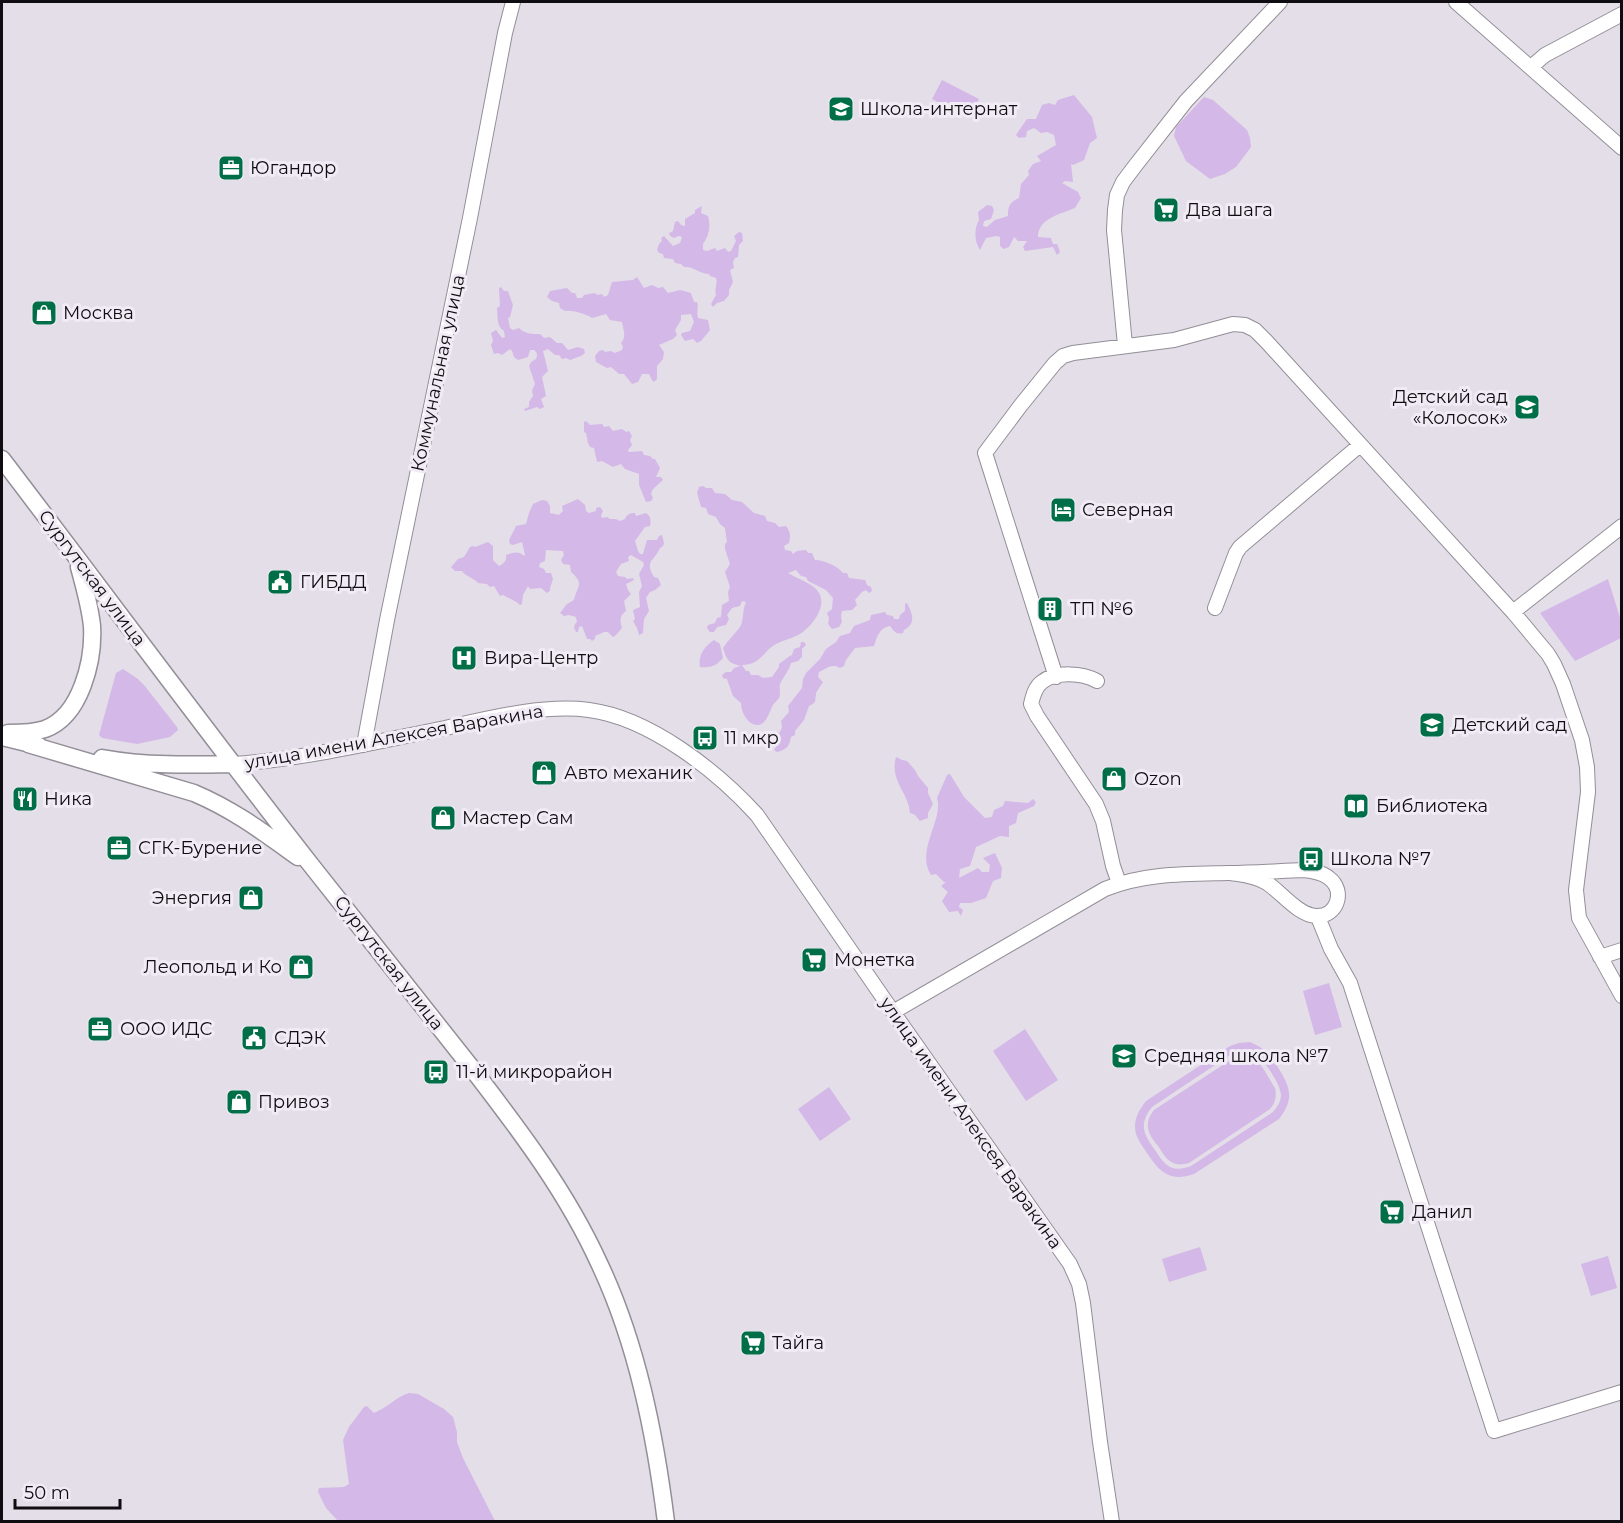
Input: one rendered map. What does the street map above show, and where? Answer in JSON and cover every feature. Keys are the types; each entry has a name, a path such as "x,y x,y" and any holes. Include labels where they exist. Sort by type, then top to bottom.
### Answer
{"main road":[{"name":"Сургутская улица","path":"2,459 312,867 516,1126 553,1179 587,1237 613,1294 636,1365 656,1448 666,1521"},
{"path":"2,735 23,734 46,729 60,720 80,692 89,664 92,623 77,557"},
{"path":"2,735 194,793 242,817 312,867"},
{"path":"28,744 148,764 185,766 233,764"}],"street":[{"name":"Коммунальная улица","path":"364,745 387,620 513,2"},
{"path":"1125,345 1114,230 1117,195 1135,166 1186,101 1280,2"},
{"path":"1456,2 1622,148"},
{"path":"1531,67 1545,55 1622,14"},
{"path":"1056,677 986,453 1021,405 1063,356 1125,345 1174,340 1233,324 1245,325 1255,330 1513,612 1554,664 1582,740 1587,767 1588,792 1575,890 1579,918 1622,996"},
{"path":"1215,608 1240,547 1360,445"},
{"path":"1513,612 1622,526"},
{"path":"1097,681 1077,674 1041,682 1034,692 1031,704 1037,717 1096,804 1103,821 1119,883"},
{"name":"улица имени Алексея Варакина","path":"233,764 286,759 518,713 558,709 589,710 620,717 668,741 719,778 757,815 1070,1264 1079,1284 1083,1303 1112,1521"},
{"path":"893,1012 1119,883 1154,876 1303,870 1323,874 1335,883 1339,897 1337,904 1326,915 1310,915 1265,881 1231,873"},
{"path":"1318,916 1331,949 1350,983 1494,1431 1622,1392"},
{"path":"1600,957 1622,950"}],"shaded area":[{"path":"942,80 979,99 969,118 932,99"},
{"path":"1074,95 1092,117 1097,138 1090,143 1084,160 1071,164 1073,182 1062,183 1078,192 1081,198 1075,208 1046,221 1039,231 1038,237 1051,238 1053,244 1057,244 1060,252 1057,255 1053,247 1025,251 1023,247 1027,241 1018,241 1014,237 1009,247 1004,249 1000,246 1000,237 997,236 986,238 980,250 975,235 979,220 978,212 987,205 992,206 994,210 991,219 984,221 983,226 987,227 995,220 1008,216 1010,205 1019,198 1021,184 1029,175 1028,171 1033,164 1041,161 1037,156 1056,145 1054,135 1047,132 1041,133 1034,128 1027,131 1026,137 1019,138 1016,135 1027,119 1036,119 1042,105 1049,103 1055,105 1058,100"},
{"path":"1204,97 1213,100 1247,130 1251,147 1236,167 1210,179 1186,161 1174,136 1176,127"},
{"path":"702,206 701,213 708,216 709,224 703,250 715,248 717,251 725,248 728,252 731,251 736,241 734,236 739,232 742,233 743,241 739,245 738,257 733,262 734,268 730,270 733,282 729,295 713,307 711,304 716,295 716,278 684,267 675,263 673,259 664,258 663,254 657,250 664,236 673,246 680,243 682,237 674,238 669,233 673,231 675,222 678,221 685,226 685,219"},
{"path":"637,277 644,288 652,285 658,288 663,287 668,293 680,290 691,293 694,302 697,302 698,318 708,320 710,330 697,343 693,339 685,341 681,335 690,331 694,322 691,314 681,315 681,320 675,330 677,335 659,345 664,352 663,359 657,366 657,379 654,382 649,374 642,374 638,382 632,384 624,374 619,374 611,367 607,368 596,362 595,356 603,350 615,353 622,350 621,343 624,336 622,322 610,320 606,314 592,318 565,311 560,308 559,303 547,297 550,291 567,288 575,293 577,298 594,293 602,294 604,297 608,295 612,282 633,280"},
{"path":"501,287 504,291 508,291 513,305 508,318 510,328 540,334 544,338 550,337 557,343 562,343 568,350 578,347 584,349 585,353 570,360 562,359 548,349 543,351 548,371 542,377 546,396 541,399 544,407 540,409 537,407 525,411 524,409 529,407 533,396 532,390 535,384 529,366 536,359 536,352 530,350 528,357 518,360 510,349 502,355 494,354 491,345 493,341 491,333 496,330 502,338 505,337 499,324 497,308 500,306 499,288"},
{"path":"586,421 590,425 609,426 613,431 622,429 629,431 632,436 630,440 632,445 629,452 642,451 644,455 655,459 660,468 656,477 661,477 663,480 653,489 651,501 646,502 639,485 639,474 625,469 621,464 613,467 602,461 597,462 594,448 590,447 584,432"},
{"path":"699,487 712,488 715,493 725,494 732,500 742,502 754,513 765,516 767,521 779,527 786,526 790,538 789,543 784,546 785,550 793,554 806,550 812,553 815,560 834,566 843,573 847,573 849,578 865,580 872,591 862,592 855,600 857,605 852,610 842,611 842,622 839,627 832,629 828,624 827,613 832,609 833,598 826,590 808,581 796,570 788,573 816,589 820,595 820,608 818,615 803,632 776,644 754,663 742,665 751,675 763,678 772,677 779,664 792,655 794,649 800,647 801,642 806,645 802,649 802,657 791,663 780,684 779,698 760,725 751,723 747,719 741,703 733,696 727,679 722,675 741,666 729,661 723,648 741,625 746,602 742,601 740,606 732,608 727,615 729,619 726,625 717,627 714,632 710,632 707,628 721,617 722,605 729,601 730,587 725,572 730,564 725,549 727,542 725,528 716,517 708,514 706,508 701,507 697,493"},
{"path":"578,499 589,513 600,507 603,511 602,518 607,517 620,521 630,514 635,513 636,516 648,514 650,526 645,527 635,541 640,554 643,554 647,540 657,540 662,535 663,546 650,564 654,577 658,578 661,585 650,592 646,598 649,611 644,619 643,633 639,635 633,621 635,619 633,610 640,607 639,592 642,586 639,574 644,565 631,555 628,557 629,561 621,564 616,572 618,576 634,580 626,584 631,594 624,601 626,611 621,619 622,628 613,637 608,632 604,632 595,636 592,641 587,639 582,626 576,632 574,628 577,622 576,617 564,616 560,613 567,604 574,600 579,585 578,579 571,572 570,565 563,564 561,560 564,555 563,551 546,550 545,561 540,563 539,567 546,573 551,573 553,579 550,591 547,593 541,588 530,589 528,586 520,605 503,595 500,596 494,586 478,583 462,571 455,571 451,567 458,559 464,557 470,547 488,542 493,546 493,560 499,566 505,562 506,555 518,553 524,556 522,542 513,545 509,540 516,526 526,524 533,504 542,500 547,501 550,513 559,515 563,511 562,506"},
{"path":"1608,579 1621,621 1621,638 1575,661 1540,613"},
{"path":"907,603 911,611 912,622 903,633 897,633 890,626 886,627 879,633 874,646 855,648 844,666 840,668 832,666 819,672 818,677 823,682 804,720 795,731 795,735 791,737 787,747 777,752 774,750 776,734 780,732 781,721 789,712 788,706 802,688 806,673 826,649 840,636 850,633 854,626 870,620 871,615 885,612 894,619 899,619"},
{"path":"714,640 720,644 723,658 713,666 700,667 702,652"},
{"path":"123,669 144,685 177,727 178,730 170,737 137,744 102,738 99,735 116,673"},
{"path":"896,757 907,761 928,788 933,804 928,818 920,821 915,815 910,814 907,800 895,773"},
{"path":"950,774 964,797 985,818 992,817 994,810 1003,806 1005,801 1028,803 1033,799 1036,802 1034,806 1018,813 1016,823 1009,826 1009,837 1000,836 976,847 970,866 960,869 959,878 978,868 982,872 989,872 990,865 983,858 995,853 1002,868 1001,878 993,881 986,898 971,903 960,903 959,907 963,910 961,916 958,911 949,912 942,901 948,892 941,886 946,882 936,874 931,875 926,856 937,816 937,798 947,775"},
{"path":"1329,983 1342,1027 1315,1035 1303,991"},
{"path":"1025,1029 1058,1080 1026,1101 993,1051"},
{"path":"1250,1042 1261,1047 1277,1066 1284,1077 1289,1093 1285,1110 1279,1119 1194,1174 1178,1177 1166,1174 1152,1160 1137,1138 1135,1123 1140,1110 1146,1101 1230,1046","holes":["1242,1051 1255,1053 1271,1072 1280,1091 1280,1102 1273,1112 1191,1166 1179,1169 1170,1167 1159,1156 1148,1139 1144,1129 1148,1113 1152,1107 1233,1053"]},
{"path":"1241,1055 1258,1062 1275,1088 1276,1097 1272,1107 1189,1163 1178,1164 1170,1161 1149,1133 1149,1118 1154,1110"},
{"path":"829,1087 851,1119 820,1141 798,1109"},
{"path":"1200,1247 1207,1270 1169,1282 1162,1259"},
{"path":"1608,1256 1617,1288 1591,1296 1581,1264"},
{"path":"409,1393 418,1394 453,1417 457,1442 463,1458 495,1521 338,1521 326,1508 318,1492 319,1488 344,1487 349,1484 343,1440 349,1427 364,1407 367,1406 374,1413"}],"place":[{"name":"Школа-интернат","path":"841,109"},
{"name":"Югандор","path":"231,168"},
{"name":"Два шага","path":"1166,210"},
{"name":"Москва","path":"44,313"},
{"name":"Детский сад «Колосок»","path":"1527,407"},
{"name":"Северная","path":"1063,510"},
{"name":"ГИБДД","path":"280,582"},
{"name":"ТП №6","path":"1050,609"},
{"name":"Вира-Центр","path":"464,658"},
{"name":"Детский сад","path":"1432,725"},
{"name":"11 мкр","path":"705,738"},
{"name":"Авто механик","path":"544,773"},
{"name":"Ozon","path":"1114,779"},
{"name":"Ника","path":"25,799"},
{"name":"Библиотека","path":"1356,806"},
{"name":"Мастер Сам","path":"443,818"},
{"name":"СГК-Бурение","path":"119,848"},
{"name":"Школа №7","path":"1311,859"},
{"name":"Энергия","path":"251,898"},
{"name":"Монетка","path":"814,960"},
{"name":"Леопольд и Ко","path":"301,967"},
{"name":"ООО ИДС","path":"100,1029"},
{"name":"СДЭК","path":"254,1038"},
{"name":"Средняя школа №7","path":"1124,1056"},
{"name":"11-й микрорайон","path":"436,1072"},
{"name":"Привоз","path":"239,1102"},
{"name":"Данил","path":"1392,1212"},
{"name":"Тайга","path":"753,1343"}]}
